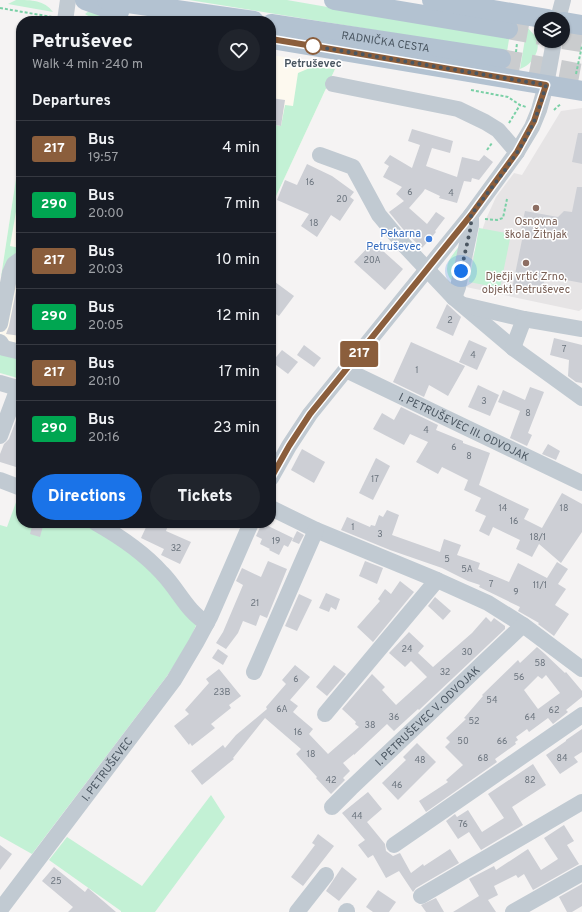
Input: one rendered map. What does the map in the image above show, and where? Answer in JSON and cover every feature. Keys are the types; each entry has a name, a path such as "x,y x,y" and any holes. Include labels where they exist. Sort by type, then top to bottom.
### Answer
{"main road":[{"path":"85,0 138,16"},
{"path":"107,0 219,16"},
{"path":"334,0 513,34"},
{"path":"432,0 534,17"},
{"path":"570,23 582,25"},
{"name":"RADNIČKA CESTA","path":"276,25 508,57"},
{"path":"276,40 546,85 579,84"}],"street":[{"path":"61,16 68,0"},
{"path":"560,12 563,0"},
{"path":"458,301 458,287 471,226 475,217 517,152 536,116 546,85 553,48"},
{"path":"333,84 458,109 498,130 517,152"},
{"path":"320,155 353,167 379,215 404,245 458,301 513,348 582,398"},
{"path":"276,469 310,414 427,269 475,217"},
{"path":"0,324 10,273 16,263"},
{"path":"458,301 524,319 582,329"},
{"path":"513,348 524,319"},
{"path":"0,342 4,348 16,351"},
{"name":"I. PETRUŠEVEC III. ODVOJAK","path":"346,370 582,483"},
{"path":"0,383 16,387"},
{"path":"3,428 16,397"},
{"path":"0,480 16,486"},
{"path":"276,510 316,530 437,580 488,603 523,625 582,669"},
{"path":"105,528 122,538 162,573 197,618 207,623"},
{"name":"I. PETRUŠEVEC","path":"0,910 174,680 207,623 249,528"},
{"path":"254,672 316,530"},
{"path":"325,714 437,580"},
{"name":"I. PETRUŠEVEC V. ODVOJAK","path":"332,808 350,788 523,625"},
{"path":"394,845 582,715"},
{"path":"421,896 582,802"},
{"path":"513,912 582,873"},
{"path":"297,912 326,875"}],"path":[{"path":"0,8 44,16"},
{"path":"508,57 513,34"},
{"path":"579,84 582,46"},
{"path":"552,113 557,107 564,103"},
{"path":"475,217 497,220 503,218 506,199"}],"shaded area":[{"path":"276,56 337,65 276,196"},
{"name":"Osnovna škola Žitnjak","path":"582,108 582,309 579,311 466,287 470,265 486,219 496,197 514,173 522,175 561,111"},
{"path":"16,179 16,378 0,373 0,283"}],"green space":[{"path":"16,0 42,3 53,12 8,4"},
{"path":"189,0 287,0 506,38 512,21 504,70 504,51"},
{"path":"89,11 121,16 88,16 85,14"},
{"path":"527,27 534,35 534,48 538,48 532,61 520,69"},
{"path":"312,67 335,69 276,196 276,125 281,126 285,105 293,106 298,73"},
{"path":"16,179 16,212 10,246 16,247 16,253 8,262 1,277"},
{"path":"479,228 511,234 500,288 469,282"},
{"path":"460,245 453,279 451,280 448,275 447,266 451,257"},
{"path":"0,351 16,356 16,378 0,373"},
{"path":"16,502 16,528 109,528 201,614 187,646 167,676 32,854 0,836 0,525 7,527"},
{"path":"211,795 225,817 155,912 121,912 49,860 67,837 142,886"}],"building":[{"path":"276,99 285,100 281,126 276,125"},
{"path":"412,129 453,141 450,153 432,148 426,166 457,177 462,157 479,161 484,155 493,162 479,180 472,178 471,182 464,181 457,203 439,198 440,196 425,189 409,208 427,224 436,212 445,218 435,231 436,232 422,248 407,234 389,212 404,201 396,194 402,187 383,177 389,166 384,163 390,155 412,168 420,145 408,141"},
{"path":"578,133 582,133 582,164 572,162"},
{"path":"307,164 332,176 354,192 350,197 354,200 340,221 331,215 317,237 301,226 309,214 277,200 285,180 297,185"},
{"path":"577,187 582,187 582,283 545,276 542,294 512,289 523,235 520,235 525,211 558,217 564,211 572,212"},
{"path":"373,242 403,269 385,290 354,262"},
{"path":"276,283 294,296 279,316 276,314"},
{"path":"16,291 16,335 6,334"},
{"path":"447,304 461,317 453,336 436,328"},
{"path":"554,338 582,345 582,383 576,382 568,376 569,360 550,355"},
{"path":"469,340 487,348 477,370 459,362"},
{"path":"411,342 465,366 448,396 429,385 424,397 393,382"},
{"path":"304,345 321,358 314,367 297,355"},
{"path":"282,350 298,362 288,374 276,365 276,357"},
{"path":"478,385 499,395 490,416 468,407"},
{"path":"530,387 544,392 528,433 532,435 527,446 510,438 520,411 498,402 503,390 525,400"},
{"path":"401,407 438,425 436,430 463,441 463,443 490,453 479,485 529,509 524,519 542,528 562,493 582,504 582,532 561,563 539,544 532,557 516,549 520,540 493,527 489,536 479,531 486,516 475,511 481,498 464,490 468,480 442,467 438,474 416,462 428,442 410,434 404,445 373,429 382,413 394,420"},
{"path":"16,420 16,467 0,462 0,454 4,444 9,439"},
{"path":"548,444 560,451 556,460 542,454"},
{"path":"302,449 325,462 314,483 291,470"},
{"path":"376,458 390,466 373,500 359,493"},
{"path":"387,510 399,515 392,535 440,552 444,539 461,545 457,555 480,563 478,569 509,582 518,563 547,578 557,562 568,569 558,584 566,589 555,605 569,614 554,636 538,624 539,623 518,611 520,607 479,587 480,585 468,581 442,568 390,550 341,530 347,517 370,527 371,525 375,526 379,515 383,517"},
{"path":"32,528 42,528 40,537 30,534"},
{"path":"146,528 167,528 166,531 191,542 180,564 161,555 164,549 141,538"},
{"path":"260,528 272,528 293,538 288,547 284,545 279,555 260,544 262,539 256,536"},
{"path":"297,531 304,535 299,544 292,541"},
{"path":"268,561 287,569 267,618 260,615 256,626 243,621 238,633 226,649 216,643 223,632 243,585 236,581 242,568 261,577"},
{"path":"365,561 383,568 377,584 359,576"},
{"path":"400,581 414,592 373,642 357,627 380,601 378,599 385,589 391,594"},
{"path":"326,593 340,599 336,610 331,607 329,612 319,608"},
{"path":"299,594 312,600 297,631 285,626"},
{"path":"435,597 451,611 443,620 428,606"},
{"path":"486,617 491,622 494,618 505,626 505,629 419,710 418,709 394,731 387,724 354,755 343,763 350,771 343,778 345,780 331,794 296,754 301,749 265,718 233,758 234,759 202,785 191,771 223,745 225,748 236,735 267,709 266,707 286,684 282,680 295,665 310,677 290,700 298,706 293,712 313,729 309,734 328,754 359,727 355,724 356,722 342,709 372,674 385,687 382,690 396,705 427,677 411,661 405,667 389,653 409,632 424,646 418,653 433,667 472,633"},
{"path":"537,647 565,673 566,672 582,691 582,697 566,710 568,712 553,724 548,718 529,732 527,729 516,737 518,740 515,742 516,744 495,759 497,762 426,812 419,801 448,782 446,780 463,765 445,747 450,742 446,738 466,719 464,718 483,696 482,695 518,660 520,663","holes":["546,675 560,693 538,709 524,690 538,676 542,679"]},
{"path":"218,649 228,656 223,665 212,658"},
{"path":"334,665 346,674 327,696 316,687"},
{"path":"219,669 241,696 229,705 231,708 211,724 215,728 192,746 190,743 189,745 174,726 189,714 185,710 209,683 206,679"},
{"path":"582,729 582,752 574,757 578,762 560,774 546,755"},
{"path":"417,743 436,762 398,800 382,783 406,760 403,757"},
{"path":"533,764 546,785 512,807 523,825 481,850 469,832 458,839 446,821 455,814 457,817 468,810 482,832 504,818 488,794"},
{"path":"368,792 382,809 367,822 385,844 386,851 393,856 400,853 411,873 423,864 424,866 450,849 459,863 416,888 413,892 399,871 386,878 373,855 368,858 358,845 365,840 342,813"},
{"path":"564,825 574,841 567,845 579,864 533,890 524,874 518,878 516,875 494,886 498,895 488,900 496,912 453,912 479,896 469,879 494,866 496,870 528,849 541,870 558,859 544,838"},
{"path":"318,834 334,846 303,886 291,877 315,845 312,843"},
{"path":"0,845 12,854 0,870"},
{"path":"54,867 85,892 88,888 116,912 68,912 73,907 42,881"},
{"path":"342,867 357,879 339,901 326,891"},
{"path":"582,884 582,906 572,912 567,912 559,897"},
{"path":"378,890 396,902 389,912 373,912 366,907"},
{"path":"436,898 444,912 426,912 421,905"}],"tunnel":[{"path":"508,29 534,34"},
{"path":"570,40 582,42"},
{"path":"501,59 582,74"}],"bus line":[{"name":"217","path":"276,40 546,85 539,110 532,127 517,152 471,215 310,414 276,469"}],"place":[{"name":"Petruševec","path":"313,46"},
{"name":"Osnovna škola Žitnjak","path":"536,208"},
{"name":"Pekarna Petruševec","path":"429,239"},
{"name":"Dječji vrtić Zrno, objekt Petruševec","path":"526,263"}],"route":[{"path":"313,46 546,85 539,110 532,127 517,152 471,215 471,226 461,271"}]}
